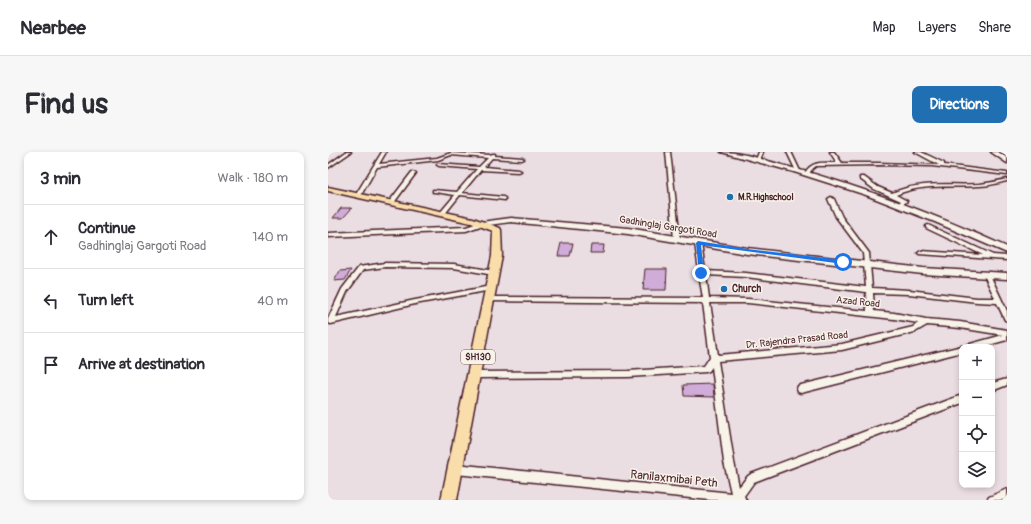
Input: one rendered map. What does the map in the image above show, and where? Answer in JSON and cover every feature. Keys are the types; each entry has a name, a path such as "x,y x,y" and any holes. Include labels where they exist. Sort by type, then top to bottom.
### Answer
{"main road":[{"name":"Gadhinglaj Gargoti Road","path":"328,189 481,224"},
{"name":"SH130","path":"449,500 475,375 497,256 497,230 481,224"}],"street":[{"path":"328,167 349,152"},
{"path":"358,196 384,152"},
{"path":"668,152 676,239"},
{"path":"724,152 807,173 900,205 1007,250"},
{"path":"758,160 761,152"},
{"path":"789,152 798,171"},
{"path":"832,152 840,164"},
{"path":"917,152 946,166"},
{"path":"994,152 1007,161"},
{"path":"376,166 438,159 451,154 493,154 522,158"},
{"path":"442,214 493,154"},
{"path":"807,173 810,168 815,165 840,164 946,166 1007,174"},
{"path":"439,165 519,171"},
{"path":"391,203 414,173"},
{"path":"862,178 876,188 904,201 900,205"},
{"path":"892,195 906,189 932,185 980,185 1007,180"},
{"path":"435,191 503,199"},
{"path":"831,199 839,216 850,233 866,253 871,313"},
{"name":"Gadhinglaj Gargoti Road","path":"481,224 511,220 628,231 747,251 923,271 1007,276"},
{"path":"328,235 466,229 481,224"},
{"path":"928,227 994,258"},
{"path":"698,243 701,273 729,462 739,499"},
{"path":"921,253 1007,258"},
{"path":"330,321 344,291 361,268 385,265 454,266 494,273"},
{"path":"701,273 746,275 869,290 909,292 977,300 1000,301"},
{"path":"987,275 1007,318"},
{"name":"Azad Road","path":"330,321 415,302 490,294 748,301 871,313 1007,333"},
{"name":"Dr. Rajendra Prasad Road","path":"714,358 842,347 915,329 926,322"},
{"path":"981,344 1007,337"},
{"path":"801,389 959,350"},
{"path":"475,375 628,374 706,369 714,358"},
{"path":"995,386 1007,382"},
{"path":"739,499 751,479 959,400"},
{"name":"Ranilaxmibai Peth","path":"456,469 739,499"},
{"path":"992,500 1007,494"}],"building":[{"path":"341,208 352,208 343,218 333,218"},
{"path":"561,243 573,243 570,256 558,256"},
{"path":"591,245 604,245 603,253 590,253"},
{"path":"645,269 667,269 666,290 643,290"},
{"path":"351,270 345,280 334,281 340,271"},
{"path":"713,384 714,397 684,396 683,385"}],"place":[{"name":"M.R.Highschool","path":"730,197"},
{"name":"Church","path":"724,289"}],"route":[{"path":"701,273 698,243 747,251 843,262"}]}
